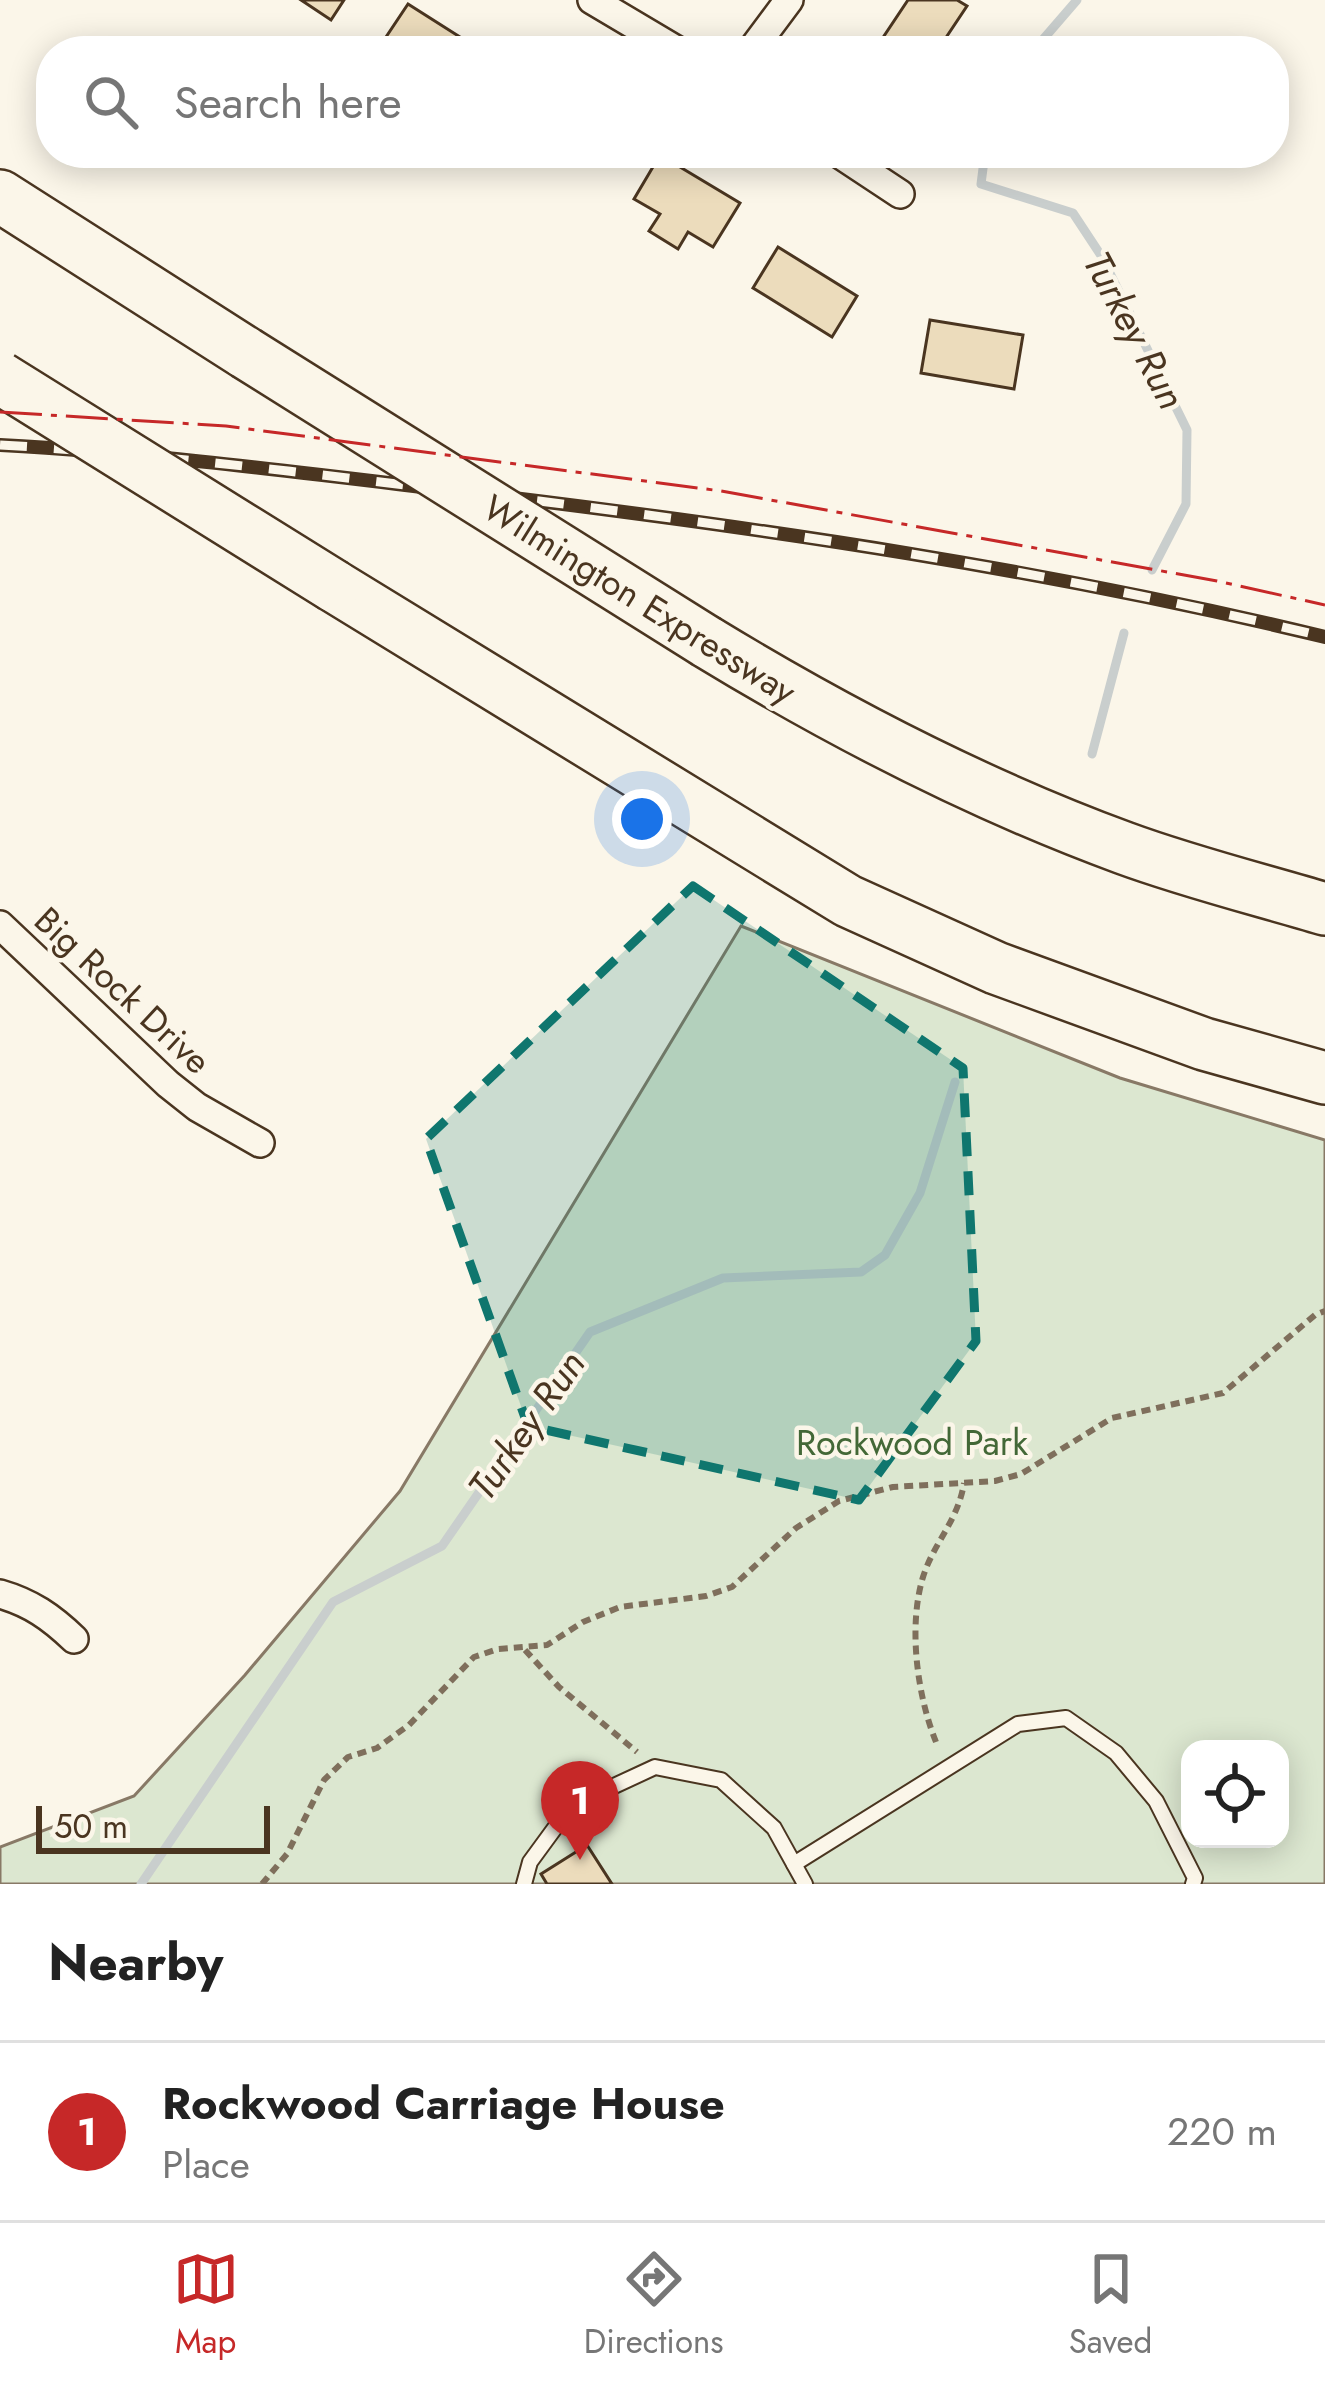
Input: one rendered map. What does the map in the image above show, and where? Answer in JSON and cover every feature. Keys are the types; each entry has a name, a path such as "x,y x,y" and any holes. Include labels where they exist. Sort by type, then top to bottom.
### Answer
{"highway":[{"name":"Wilmington Expressway","path":"0,196 814,707 941,773 1125,849 1325,909"},
{"path":"0,378 848,901 1017,976 1204,1045 1325,1078"}],"street":[{"path":"592,0 653,36"},
{"path":"762,36 789,0"},
{"path":"861,168 900,194"},
{"name":"Big Rock Drive","path":"0,925 168,1084 197,1107 260,1143"},
{"path":"0,1594 50,1616 74,1639"}],"lane":[{"path":"794,1864 1018,1724 1066,1718 1116,1754 1156,1801 1195,1878 1193,1884"},
{"path":"524,1884 530,1862 571,1806 655,1767 721,1780 774,1828 805,1884"}],"path":[{"path":"262,1884 287,1854 324,1780 348,1757 377,1748 409,1725 474,1658 498,1649 547,1645 583,1622 620,1607 706,1596 732,1587 796,1528 839,1501 893,1487 1021,1474 1112,1418 1223,1393 1325,1311"},
{"path":"936,1742 927,1720 916,1636 923,1576 960,1509 964,1483"},
{"path":"525,1650 559,1688 655,1767"}],"highlighted area":[{"path":"693,886 963,1068 976,1341 859,1500 528,1426 426,1139"}],"green space":[{"name":"Rockwood Park","path":"741,926 1120,1078 1325,1140 1325,1884 0,1884 0,1847 134,1796 245,1675 400,1491"}],"building":[{"path":"301,0 344,0 331,20"},
{"path":"908,0 957,0 967,6 947,36 884,36"},
{"path":"408,4 458,36 387,36"},
{"path":"652,168 682,168 740,203 713,247 688,232 678,249 649,231 660,214 634,199"},
{"path":"778,247 857,296 832,337 753,288"},
{"path":"930,320 1023,335 1014,389 921,373"},
{"path":"587,1845 612,1884 547,1884 541,1874"}],"waterway":[{"name":"Turkey Run","path":"1046,36 1077,0"},
{"name":"Turkey Run","path":"983,168 981,184 1073,213 1102,257 1187,430 1186,504 1152,570"},
{"name":"Turkey Run","path":"1092,754 1124,633"},
{"name":"Turkey Run","path":"141,1884 333,1602 442,1546 590,1332 723,1278 861,1272 885,1255 920,1193 955,1082"}],"railway":[{"path":"0,445 307,473 805,537 1118,591 1325,637"}],"power":[{"path":"0,412 226,426 721,491 1325,605"}],"place":[{"name":"Rockwood Carriage House","path":"580,1860"}]}
